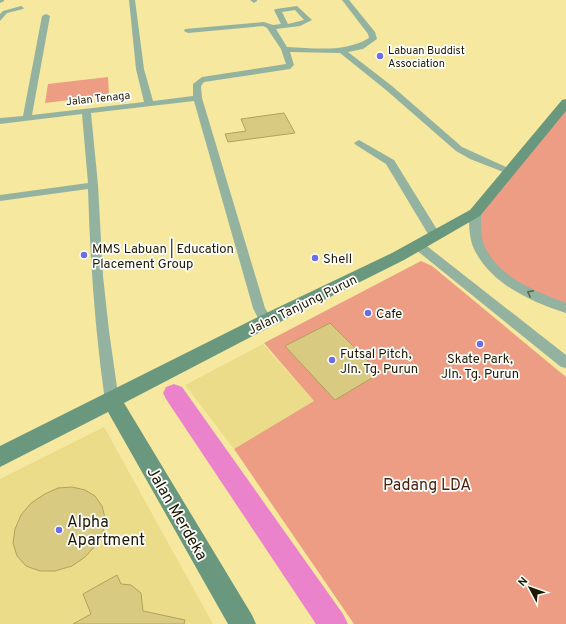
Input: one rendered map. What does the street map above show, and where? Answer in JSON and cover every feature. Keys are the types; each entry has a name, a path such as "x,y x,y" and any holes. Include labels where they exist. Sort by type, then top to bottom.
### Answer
{"street":[{"path":"132,0 140,69 149,104"},
{"path":"285,49 342,52 360,47 373,39 372,34 345,0"},
{"path":"0,19 5,12 20,8"},
{"path":"27,118 46,16"},
{"path":"188,31 259,24 268,25 285,49 290,65 287,67 205,79 197,82 196,85 198,98 260,308 266,321"},
{"path":"270,27 286,25"},
{"path":"342,52 389,88 459,149 474,157 510,171"},
{"name":"Jalan Tenaga","path":"0,121 198,98"},
{"name":"Jalan Tanjung Purun","path":"0,457 266,321 419,246 475,213 566,104"},
{"path":"86,111 93,185 97,276 112,401"},
{"path":"359,143 366,150 381,154 390,162 435,236"},
{"path":"0,198 93,185"},
{"path":"475,213 473,224 475,239 484,257 502,276 522,289 566,308"},
{"path":"419,246 566,363"},
{"name":"Jalan Merdeka","path":"112,401 243,624"}],"shaded area":[{"path":"263,344 314,401 234,449 185,385"},
{"path":"104,427 213,624 0,624 0,479"}],"green space":[{"path":"108,77 109,95 45,103 48,84"},
{"path":"566,110 566,304 528,288 504,273 494,264 486,253 480,241 478,231 479,213"},
{"name":"Padang LDA","path":"421,261 432,266 566,377 566,624 354,624 234,449 314,401 264,343"}],"building":[{"path":"284,113 295,133 228,142 225,134 246,131 241,119"},
{"name":"Futsal Pitch, Jln. Tg. Purun","path":"330,323 380,373 335,400 285,346"},
{"name":"Alpha Apartment","path":"72,487 85,490 95,496 102,506 105,518 103,532 96,545 85,557 72,566 55,571 40,571 26,566 17,556 13,543 15,529 21,515 31,503 45,494 58,488"},
{"path":"117,575 121,584 131,585 141,593 143,611 185,620 184,624 73,624 91,614 83,594"}],"waterway":[{"path":"174,393 333,624"}],"place":[{"name":"Labuan Buddist Association","path":"380,56"},
{"name":"MMS Labuan | Education Placement Group","path":"84,255"},
{"name":"Shell","path":"315,258"},
{"name":"Cafe","path":"368,313"},
{"name":"Skate Park, Jln. Tg. Purun","path":"480,344"},
{"name":"Futsal Pitch, Jln. Tg. Purun","path":"332,360"},
{"name":"Alpha Apartment","path":"59,530"}]}
